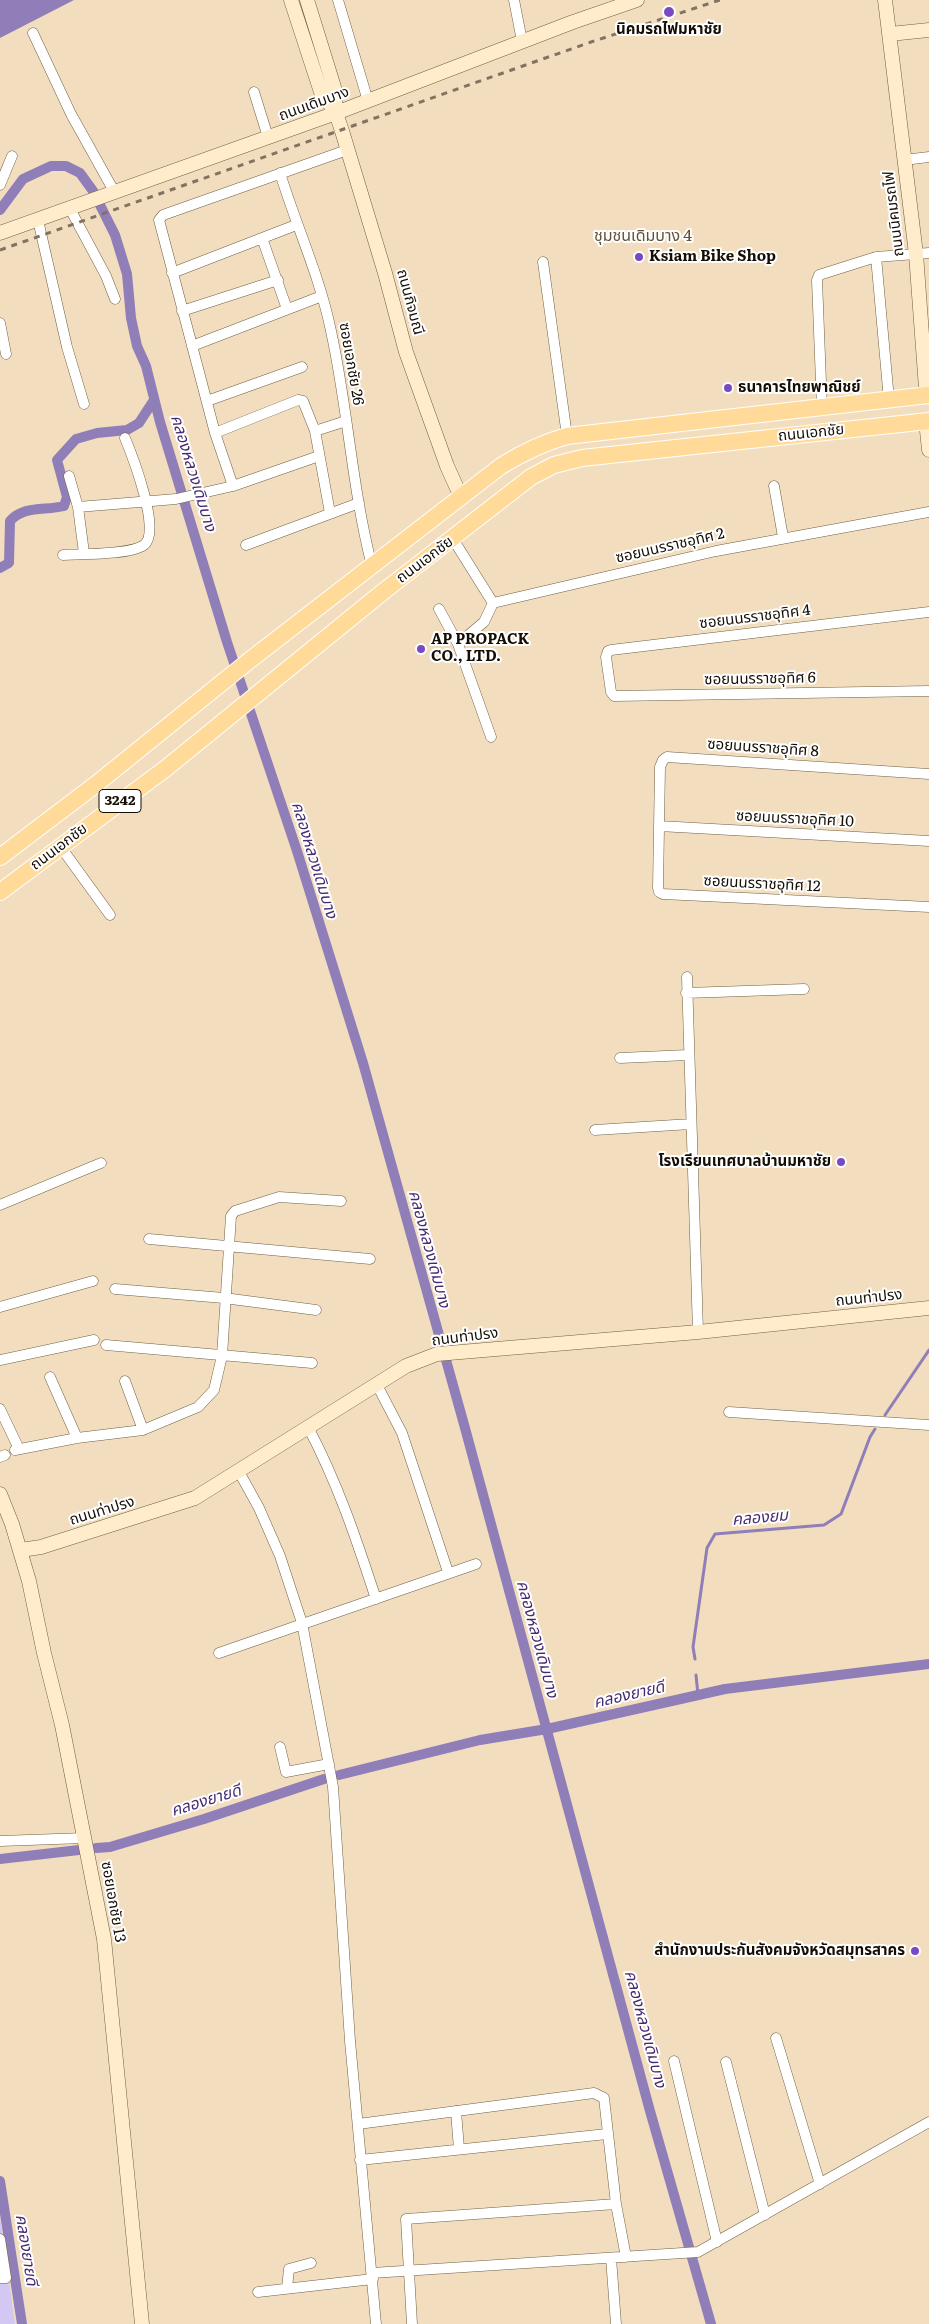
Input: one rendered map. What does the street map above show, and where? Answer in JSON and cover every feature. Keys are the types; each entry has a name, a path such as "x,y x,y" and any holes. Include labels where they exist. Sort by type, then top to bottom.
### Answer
{"main road":[{"name":"ถนนเอกชัย","path":"0,857 95,786 250,660 521,453 545,442 567,436 926,395"},
{"path":"926,395 928,421"},
{"name":"ถนนเอกชัย","path":"0,892 164,769 384,591 531,477 554,466 582,458 928,421"},
{"path":"461,497 473,523"}],"street":[{"name":"ถนนกิจมณี","path":"291,0 321,92 336,113"},
{"name":"ถนนกิจมณี","path":"307,0 334,87 336,113 385,272 406,352 447,466 461,497"},
{"path":"338,0 368,101"},
{"path":"514,0 522,41"},
{"name":"ถนนเดิมบาง","path":"0,233 336,113 618,3 637,0"},
{"name":"ถนนนิคมรถไฟ","path":"885,0 904,160 922,253 926,395"},
{"path":"890,34 929,30"},
{"path":"33,33 71,114 115,193"},
{"path":"254,92 268,137"},
{"path":"233,486 215,433 159,223 163,215 347,150"},
{"path":"0,185 12,156"},
{"path":"904,160 929,157"},
{"name":"ซอยเอกชัย 26","path":"280,173 332,331 359,503 372,566"},
{"path":"69,207 106,276 116,300"},
{"path":"38,220 67,347 84,404"},
{"path":"172,273 296,225"},
{"path":"262,238 287,309"},
{"path":"822,408 818,277 821,272 876,257 922,253"},
{"path":"876,257 889,400"},
{"path":"542,262 567,436"},
{"path":"182,311 278,280"},
{"path":"192,346 322,296"},
{"path":"0,323 6,354"},
{"path":"207,401 302,366"},
{"path":"215,433 298,400 302,401 314,431 330,513"},
{"path":"314,431 346,421"},
{"path":"928,421 929,450"},
{"path":"63,555 108,553 144,544 149,538 150,532 145,500 125,438"},
{"path":"78,507 145,500 176,499 191,496 233,486 319,456"},
{"path":"69,476 78,507 84,553"},
{"path":"774,486 783,537"},
{"path":"246,545 359,503"},
{"name":"ซอยนนรราชอุทิศ 2","path":"493,602 783,537 929,512"},
{"path":"453,539 493,602 484,622 458,644"},
{"path":"439,609 458,644 491,737"},
{"name":"ซอยนนรราชอุทิศ 4","path":"609,674 606,657 608,651 611,650 929,612"},
{"name":"ซอยนนรราชอุทิศ 6","path":"609,674 611,692 614,696 929,691"},
{"name":"ซอยนนรราชอุทิศ 8","path":"659,826 660,767 663,760 667,757 929,774"},
{"name":"ซอยนนรราชอุทิศ 10","path":"659,826 929,842"},
{"name":"ซอยนนรราชอุทิศ 12","path":"659,826 658,888 661,894 929,907"},
{"path":"60,846 110,915"},
{"path":"687,977 698,1332"},
{"path":"686,993 804,989"},
{"path":"620,1058 688,1055"},
{"path":"595,1130 691,1124"},
{"path":"0,1205 101,1163"},
{"path":"0,1409 17,1450 77,1438 143,1430 198,1407 211,1396 218,1382 222,1356 224,1298 230,1247 231,1216 237,1209 279,1197 341,1201"},
{"path":"149,1239 370,1259"},
{"path":"0,1307 93,1280"},
{"path":"115,1289 224,1298 316,1310"},
{"name":"ถนนท่าปรง","path":"21,1550 41,1546 176,1506 195,1498 376,1383 406,1366 437,1354 698,1332 929,1308"},
{"path":"0,1360 94,1340"},
{"path":"106,1345 312,1363"},
{"path":"50,1377 77,1438"},
{"path":"125,1381 143,1430"},
{"path":"376,1383 402,1433 448,1572"},
{"path":"729,1412 929,1425"},
{"path":"308,1427 330,1470 346,1509 376,1599"},
{"path":"238,1470 259,1508 280,1556 302,1624 334,1787 350,2041 376,2324"},
{"name":"ซอยเอกชัย 13","path":"0,1494 21,1550 62,1725 104,1939 142,2324"},
{"path":"219,1653 448,1572 476,1564"},
{"path":"280,1747 286,1772 329,1764"},
{"path":"0,1841 85,1838"},
{"path":"776,2038 820,2184"},
{"path":"674,2061 718,2242"},
{"path":"726,2062 765,2215"},
{"path":"358,2124 596,2093 604,2098 616,2204 626,2257"},
{"path":"456,2110 460,2149"},
{"path":"258,2292 408,2271 694,2252 718,2242 929,2122"},
{"path":"360,2160 607,2134"},
{"path":"412,2324 406,2219 411,2217 616,2204"},
{"path":"0,2239 6,2278 0,2278"},
{"path":"611,2258 616,2324"},
{"path":"287,2288 289,2269 311,2264"}],"shaded area":[{"path":"0,0 74,0 0,38"},
{"path":"0,2216 15,2324 0,2324"}],"waterway":[{"name":"คลองหลวงเดิมบาง","path":"0,210 23,179 51,166 66,166 80,173 93,191 115,235 127,274 131,318 137,346 146,366 160,422 227,642 297,851 363,1063 465,1428 650,2111 711,2324"},
{"path":"0,568 9,563 10,521 22,513 35,509 64,506 67,497 57,460 76,439 97,433 127,430 139,423 154,400"},
{"name":"คลองยม","path":"885,1415 929,1350"},
{"name":"คลองยม","path":"695,1659 693,1647 707,1548 715,1534 824,1525 841,1514 870,1437 875,1429"},
{"name":"คลองยายดี","path":"339,1775 480,1740 547,1729 725,1689 929,1664"},
{"name":"คลองยม","path":"696,1675 698,1695"},
{"name":"คลองยายดี","path":"96,1848 110,1847 204,1819 324,1779"},
{"name":"คลองยายดี","path":"0,1859 79,1850"},
{"name":"คลองยายดี","path":"0,2181 22,2324"}],"railway":[{"path":"0,250 591,42 720,0"}],"place":[{"name":"นิคมรถไฟมหาชัย","path":"669,12"},
{"name":"Ksiam Bike Shop","path":"639,257"},
{"name":"ธนาคารไทยพาณิชย์","path":"728,388"},
{"name":"AP PROPACK CO., LTD.","path":"421,649"},
{"name":"โรงเรียนเทศบาลบ้านมหาชัย","path":"841,1162"},
{"name":"สำนักงานประกันสังคมจังหวัดสมุทรสาคร","path":"915,1951"}],"district":[{"name":"ชุมชนเดิมบาง 4","path":"643,236"}]}
